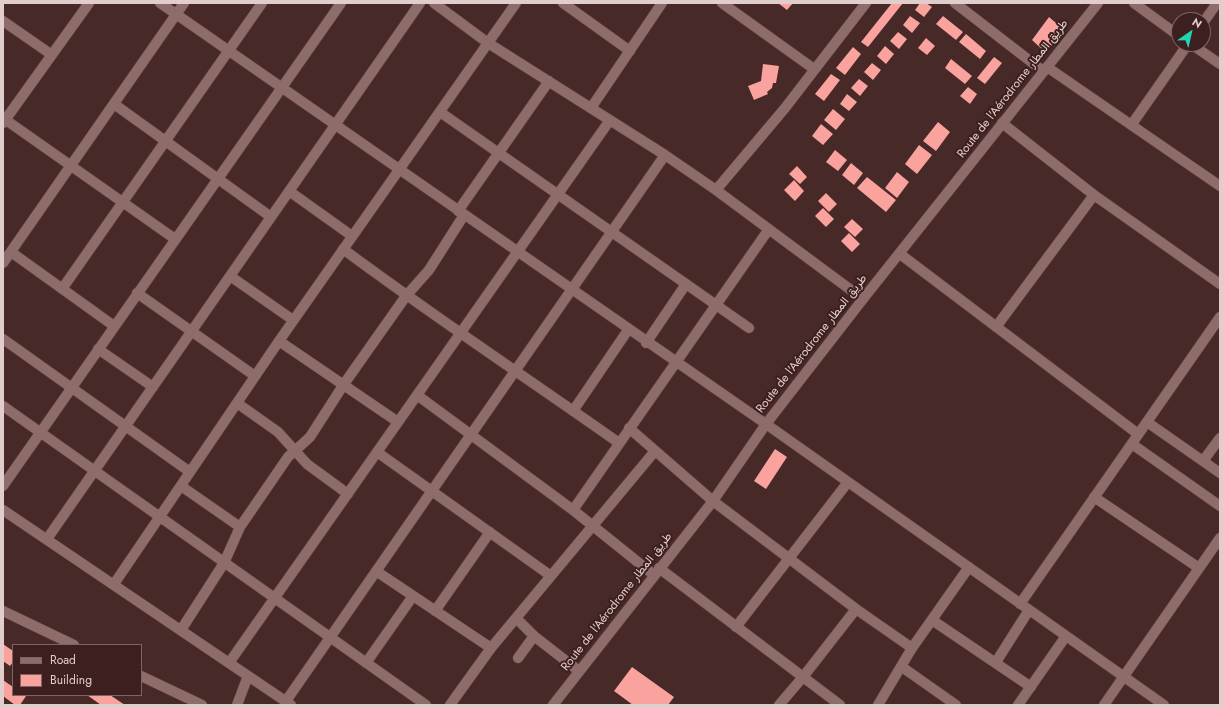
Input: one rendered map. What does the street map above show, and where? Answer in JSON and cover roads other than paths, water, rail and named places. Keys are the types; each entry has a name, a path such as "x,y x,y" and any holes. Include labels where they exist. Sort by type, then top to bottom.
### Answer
{"street":[{"path":"89,3 4,120 175,239"},
{"path":"160,3 646,343 766,424 1164,705"},
{"path":"3,263 184,3"},
{"path":"62,288 262,3"},
{"path":"3,486 340,3"},
{"path":"47,539 420,3"},
{"path":"434,3 488,43 665,155 716,190 863,299"},
{"path":"114,584 279,341 516,3"},
{"path":"563,3 630,51"},
{"path":"591,108 662,3"},
{"path":"722,3 814,69"},
{"path":"716,190 866,3"},
{"name":"Route de l'Aérodrome طريق المطار","path":"556,704 579,671 656,572 714,501 766,424 863,299 1098,3"},
{"path":"1134,3 1171,30"},
{"path":"1211,12 1217,3"},
{"path":"957,4 1045,69 1132,124 1220,186"},
{"path":"3,21 52,55"},
{"path":"1132,124 1183,52"},
{"path":"1201,52 1220,64"},
{"path":"181,630 224,563 240,527 288,457 310,437 344,384 406,296 429,270 461,213 498,153 549,81"},
{"path":"114,104 271,217"},
{"path":"440,112 749,328"},
{"path":"229,663 610,120"},
{"path":"1002,123 1094,195 1220,284"},
{"path":"3,510 288,703 376,571 665,155"},
{"path":"288,191 352,236"},
{"path":"996,328 1094,195"},
{"path":"573,510 629,428 770,229"},
{"path":"343,249 406,296 461,332 619,443"},
{"path":"11,252 114,326"},
{"path":"900,254 1138,434"},
{"path":"230,276 294,320"},
{"path":"646,343 686,284"},
{"path":"137,293 255,376"},
{"path":"1020,604 1220,317"},
{"path":"573,411 628,330"},
{"path":"3,339 190,472"},
{"path":"279,341 398,422"},
{"path":"98,349 153,387"},
{"path":"417,395 593,526 656,572 736,627 840,705"},
{"path":"237,403 278,432 307,464 348,494"},
{"path":"3,406 426,705"},
{"path":"1147,422 1220,473"},
{"path":"629,428 714,501 856,609 912,648"},
{"path":"1204,461 1220,438"},
{"path":"1132,444 1220,506"},
{"path":"450,705 491,648 655,451"},
{"path":"377,452 551,576"},
{"path":"736,627 848,482"},
{"path":"181,486 240,527"},
{"path":"1094,497 1199,568"},
{"path":"436,611 490,532"},
{"path":"1104,705 1220,538"},
{"path":"878,705 912,648 969,568"},
{"path":"376,571 491,648"},
{"path":"366,663 413,596"},
{"path":"779,705 803,677 856,609"},
{"path":"996,662 1030,610"},
{"path":"3,611 72,644"},
{"path":"516,618 534,636 579,671"},
{"path":"932,620 1032,687"},
{"path":"518,658 534,636"},
{"path":"1018,705 1032,687 1066,636"},
{"path":"902,667 956,705"},
{"path":"142,676 202,705"},
{"path":"237,705 248,676"}]}
